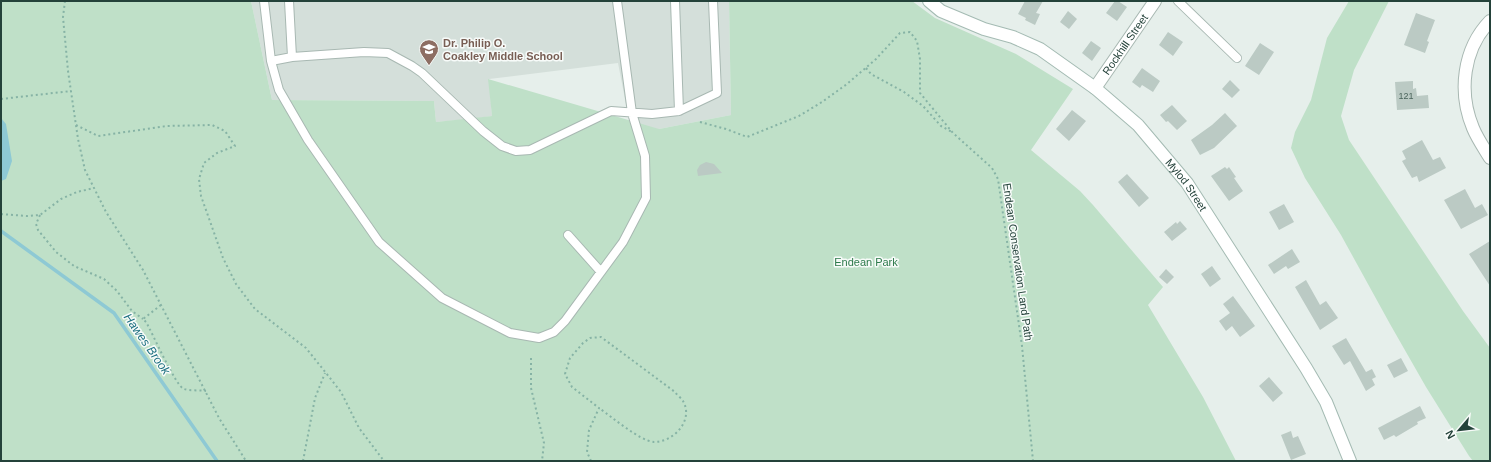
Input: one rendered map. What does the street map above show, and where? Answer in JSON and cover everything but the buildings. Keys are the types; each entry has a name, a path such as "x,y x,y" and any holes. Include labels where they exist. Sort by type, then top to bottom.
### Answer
{"street":[{"name":"Mylod Street","path":"929,1 940,11 984,29 1013,37 1040,49 1095,88 1138,125 1187,183 1306,368 1326,402 1350,461"},
{"name":"Rockhill Street","path":"1095,88 1156,1"},
{"path":"1490,21 1481,32 1472,50 1466,69 1464,90 1467,110 1474,129 1490,158"}],"lane":[{"path":"264,1 271,61 279,90 308,140 379,242 442,298 510,333 540,338 554,332 565,321 623,242 646,198 645,156 632,113 617,1"},
{"path":"289,1 292,57"},
{"path":"675,1 679,111"},
{"path":"271,61 292,57 364,52 388,53 422,73 483,131 502,146 516,150 530,150 610,112 652,114 679,111 717,93 713,1"},
{"path":"1178,1 1237,58"},
{"path":"568,235 601,272"}],"path":[{"path":"65,1 63,17 71,91 85,170 106,212 143,270 206,390 219,418 246,461"},
{"name":"Endean Conservation Land Path","path":"700,122 726,129 747,137 799,116 847,84 866,68 900,33 910,32 917,42 920,59 920,93 953,133 992,168 998,179 1022,346 1033,461"},
{"path":"866,68 871,74 904,92 923,106 941,126 953,133"},
{"path":"1,99 71,91"},
{"path":"76,125 98,136 174,126 212,125 225,131 235,146 217,153 204,163 199,179 201,196 223,258 236,284 255,309 306,348 326,373 341,392 359,428 384,461"},
{"path":"94,188 77,192 61,199 40,215 36,224 38,230 56,252 74,266 104,279 117,291 132,311 146,322 172,374 180,386 184,389 206,390"},
{"path":"1,214 27,216 40,215"},
{"path":"143,319 161,305"},
{"path":"600,337 675,392 684,402 686,418 679,431 668,438 654,442 639,436 599,408 572,387 565,374 570,358 583,343 590,338 600,337"},
{"path":"530,358 531,388 544,443 542,461"},
{"path":"303,461 315,398 326,373"},
{"path":"591,461 587,452 589,430 599,408"}],"shaded area":[{"name":"Dr. Philip O. Coakley Middle School","path":"251,1 729,1 731,115 659,129 631,130 618,63 489,79 492,116 471,119 436,122 434,101 272,100"}],"green space":[{"name":"Endean Park","path":"1,1 251,1 272,100 434,101 436,122 492,116 488,79 659,129 731,115 729,1 912,1 935,18 1016,54 1073,89 1031,150 1080,191 1163,287 1148,305 1203,397 1236,461 1,461"},
{"path":"1349,1 1389,1 1354,70 1341,116 1349,140 1463,311 1490,348 1490,461 1473,461 1469,456 1426,387 1341,235 1305,178 1291,148 1295,132 1311,100 1327,38"}],"water":[{"path":"1,118 6,124 12,161 6,179 1,181"}],"waterway":[{"name":"Hawes Brook","path":"1,231 114,313 217,461"}],"place":[{"name":"Dr. Philip O. Coakley Middle School","path":"429,66"}]}
